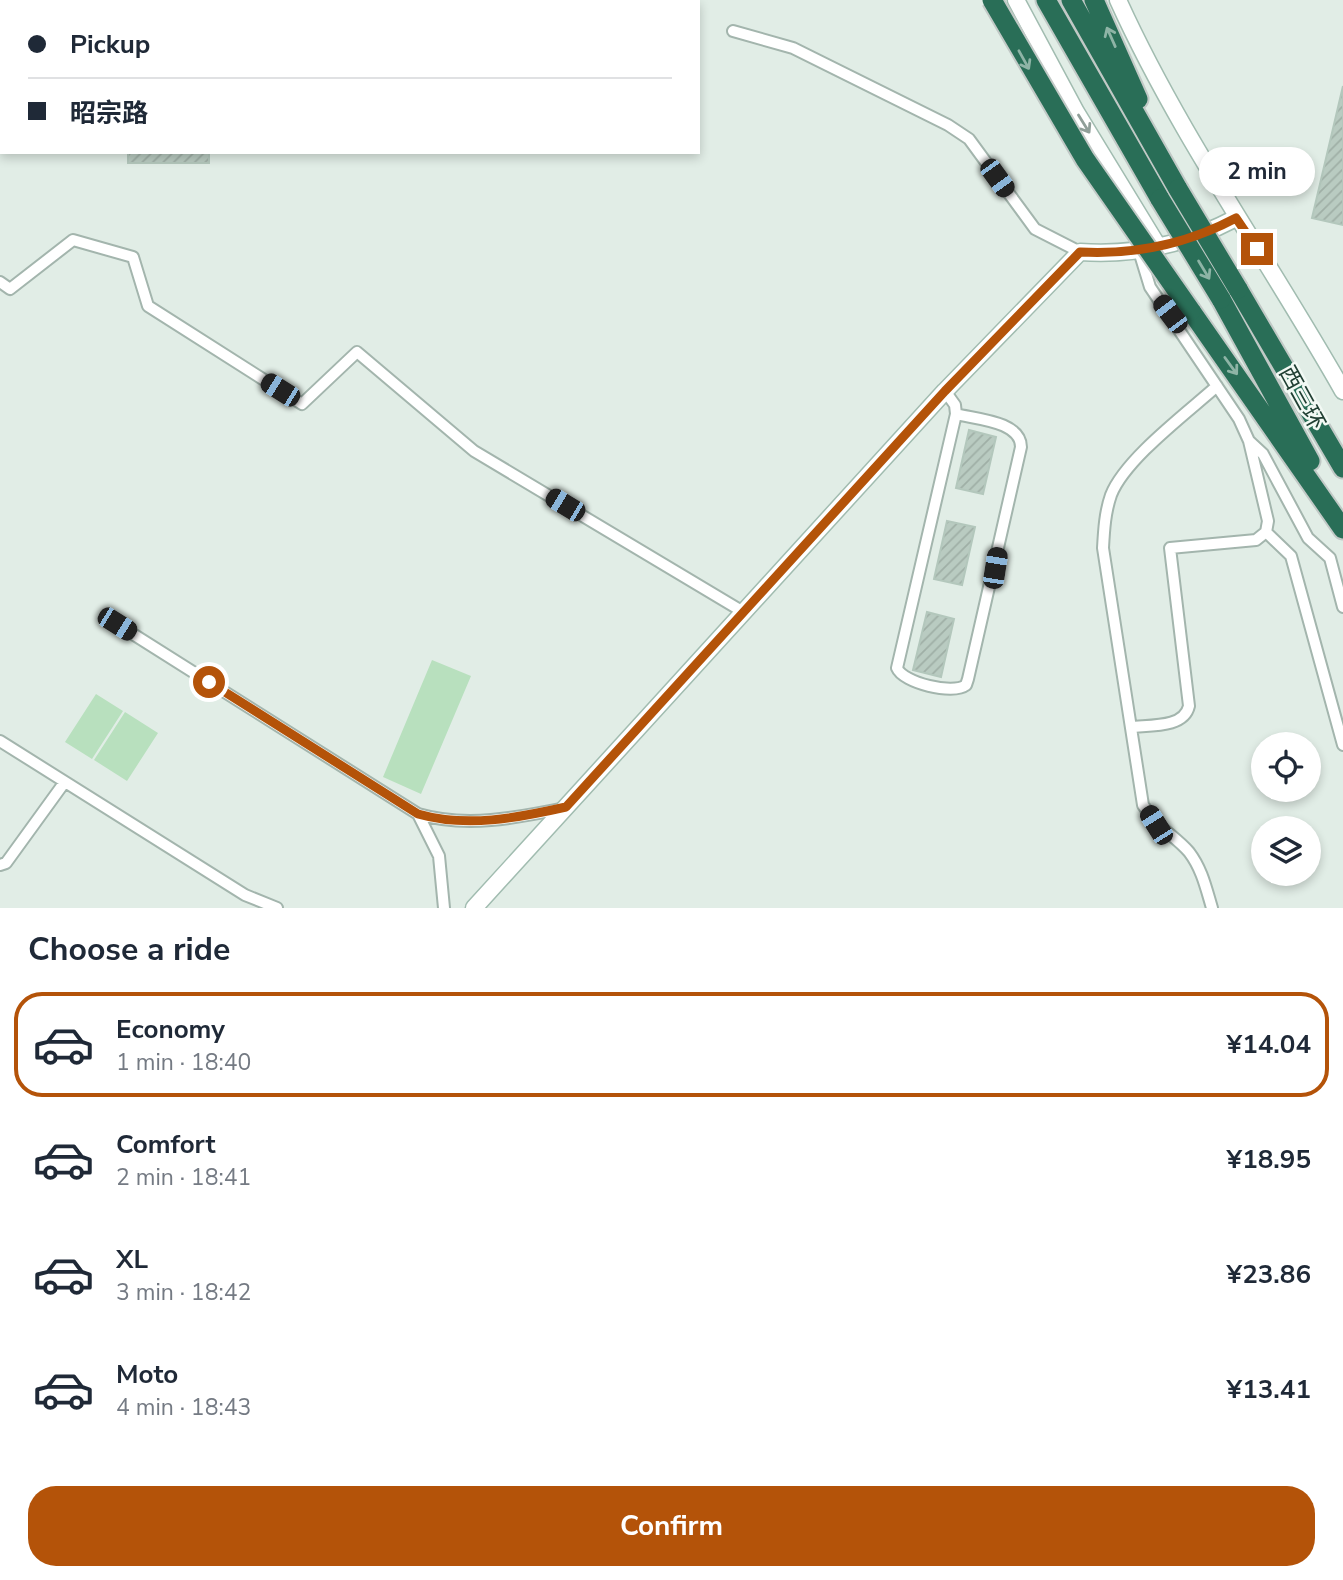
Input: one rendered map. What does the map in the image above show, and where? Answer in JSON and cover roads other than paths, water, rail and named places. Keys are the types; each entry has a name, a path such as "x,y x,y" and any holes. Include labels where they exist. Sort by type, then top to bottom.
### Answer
{"highway":[{"path":"992,0 1034,77 1085,159 1343,529"},
{"path":"1046,0 1160,199 1229,294"},
{"path":"1071,0 1178,189"},
{"path":"1094,0 1178,189 1229,294"},
{"name":"西三环","path":"1229,294 1343,468"},
{"name":"西三环","path":"1229,294 1272,396 1343,519"}],"street":[{"path":"1016,0 1076,112 1159,248"},
{"path":"1118,0 1236,218 1298,309 1343,391"},
{"path":"733,31 793,48 948,125 969,139 1035,229 1080,252 1114,254 1159,248 1236,218"},
{"path":"0,282 10,289 73,240 133,257 148,306 302,404 357,352 474,451 745,613"},
{"path":"1139,251 1150,287 1217,386 1249,441 1263,454 1308,538 1330,558 1343,607"},
{"path":"474,908 945,391 1080,252"},
{"path":"1212,908 1200,869 1187,851 1156,825 1143,805 1103,548 1111,494 1126,469 1217,386"},
{"path":"945,391 955,405 956,414 897,668 906,679 954,690 965,685 968,679 1021,447 1014,431 1003,425 956,414"},
{"path":"1131,727 1180,721 1187,715 1189,706 1170,548 1256,540 1266,532 1268,522 1249,441"},
{"path":"1266,532 1292,556 1343,745"},
{"path":"117,624 418,814 440,821 464,822 510,818 566,807"},
{"path":"0,741 245,895 277,908"},
{"path":"0,865 6,863 64,783"},
{"path":"418,814 431,835 439,856 444,908"}]}
